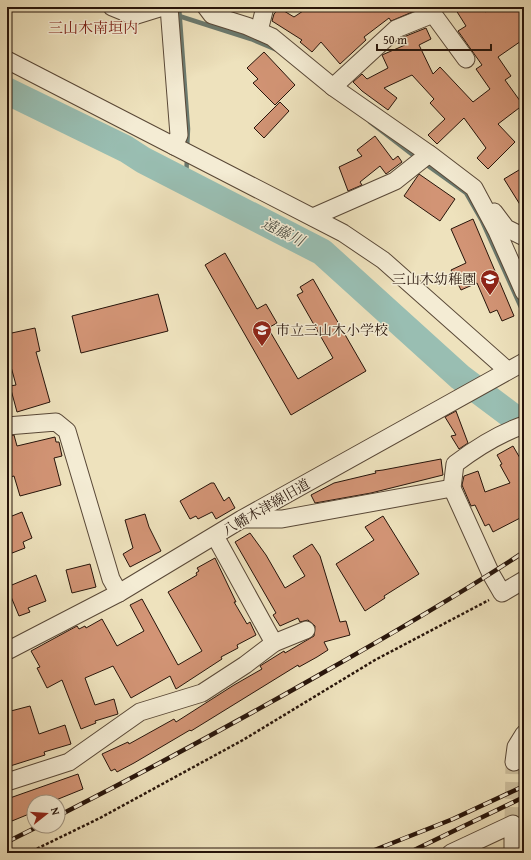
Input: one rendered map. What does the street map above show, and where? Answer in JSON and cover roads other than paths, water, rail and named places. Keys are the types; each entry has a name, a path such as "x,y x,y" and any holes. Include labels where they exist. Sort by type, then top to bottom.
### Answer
{"street":[{"path":"112,7 134,16 163,7"},
{"path":"169,7 179,134 174,146"},
{"path":"206,7 212,15 272,37 333,87 429,154 474,188 524,292"},
{"path":"259,31 265,7"},
{"path":"333,87 396,29 433,14 466,59"},
{"path":"7,60 343,233 382,260 507,370"},
{"path":"313,217 395,181 429,154"},
{"path":"486,211 494,212 506,228 524,237"},
{"name":"八幡木津線旧道","path":"7,651 119,593 242,519 507,370 524,362"},
{"path":"7,425 56,422 66,431 111,579 119,593"},
{"path":"516,428 477,448 455,464 452,488 491,574 502,593 524,580"},
{"path":"242,519 282,519 452,488"},
{"path":"216,536 274,643"},
{"path":"7,782 69,762 140,712 202,693 245,665 274,643 306,630"},
{"path":"514,762 516,747 524,734"},
{"path":"451,853 514,824 513,853"}],"waterway":[{"path":"179,7 188,129 187,149"},
{"path":"179,16 251,39 277,50"},
{"name":"遠藤川","path":"7,91 126,149 143,160 322,252 460,377 524,425"},
{"path":"370,122 418,159"},
{"path":"186,183 187,156"},
{"path":"424,163 466,193 482,221 524,314"}],"tunnel":[{"path":"513,824 514,762"}],"railway":[{"path":"66,812 189,747 371,646 524,552"},
{"path":"367,853 453,819 524,786"},
{"path":"408,853 524,797"},
{"path":"7,842 26,832"}],"place":[{"name":"三山木幼稚園","path":"490,296"},
{"name":"市立三山木小学校","path":"262,347"}],"district":[{"name":"三山木南垣内","path":"93,28"}]}
